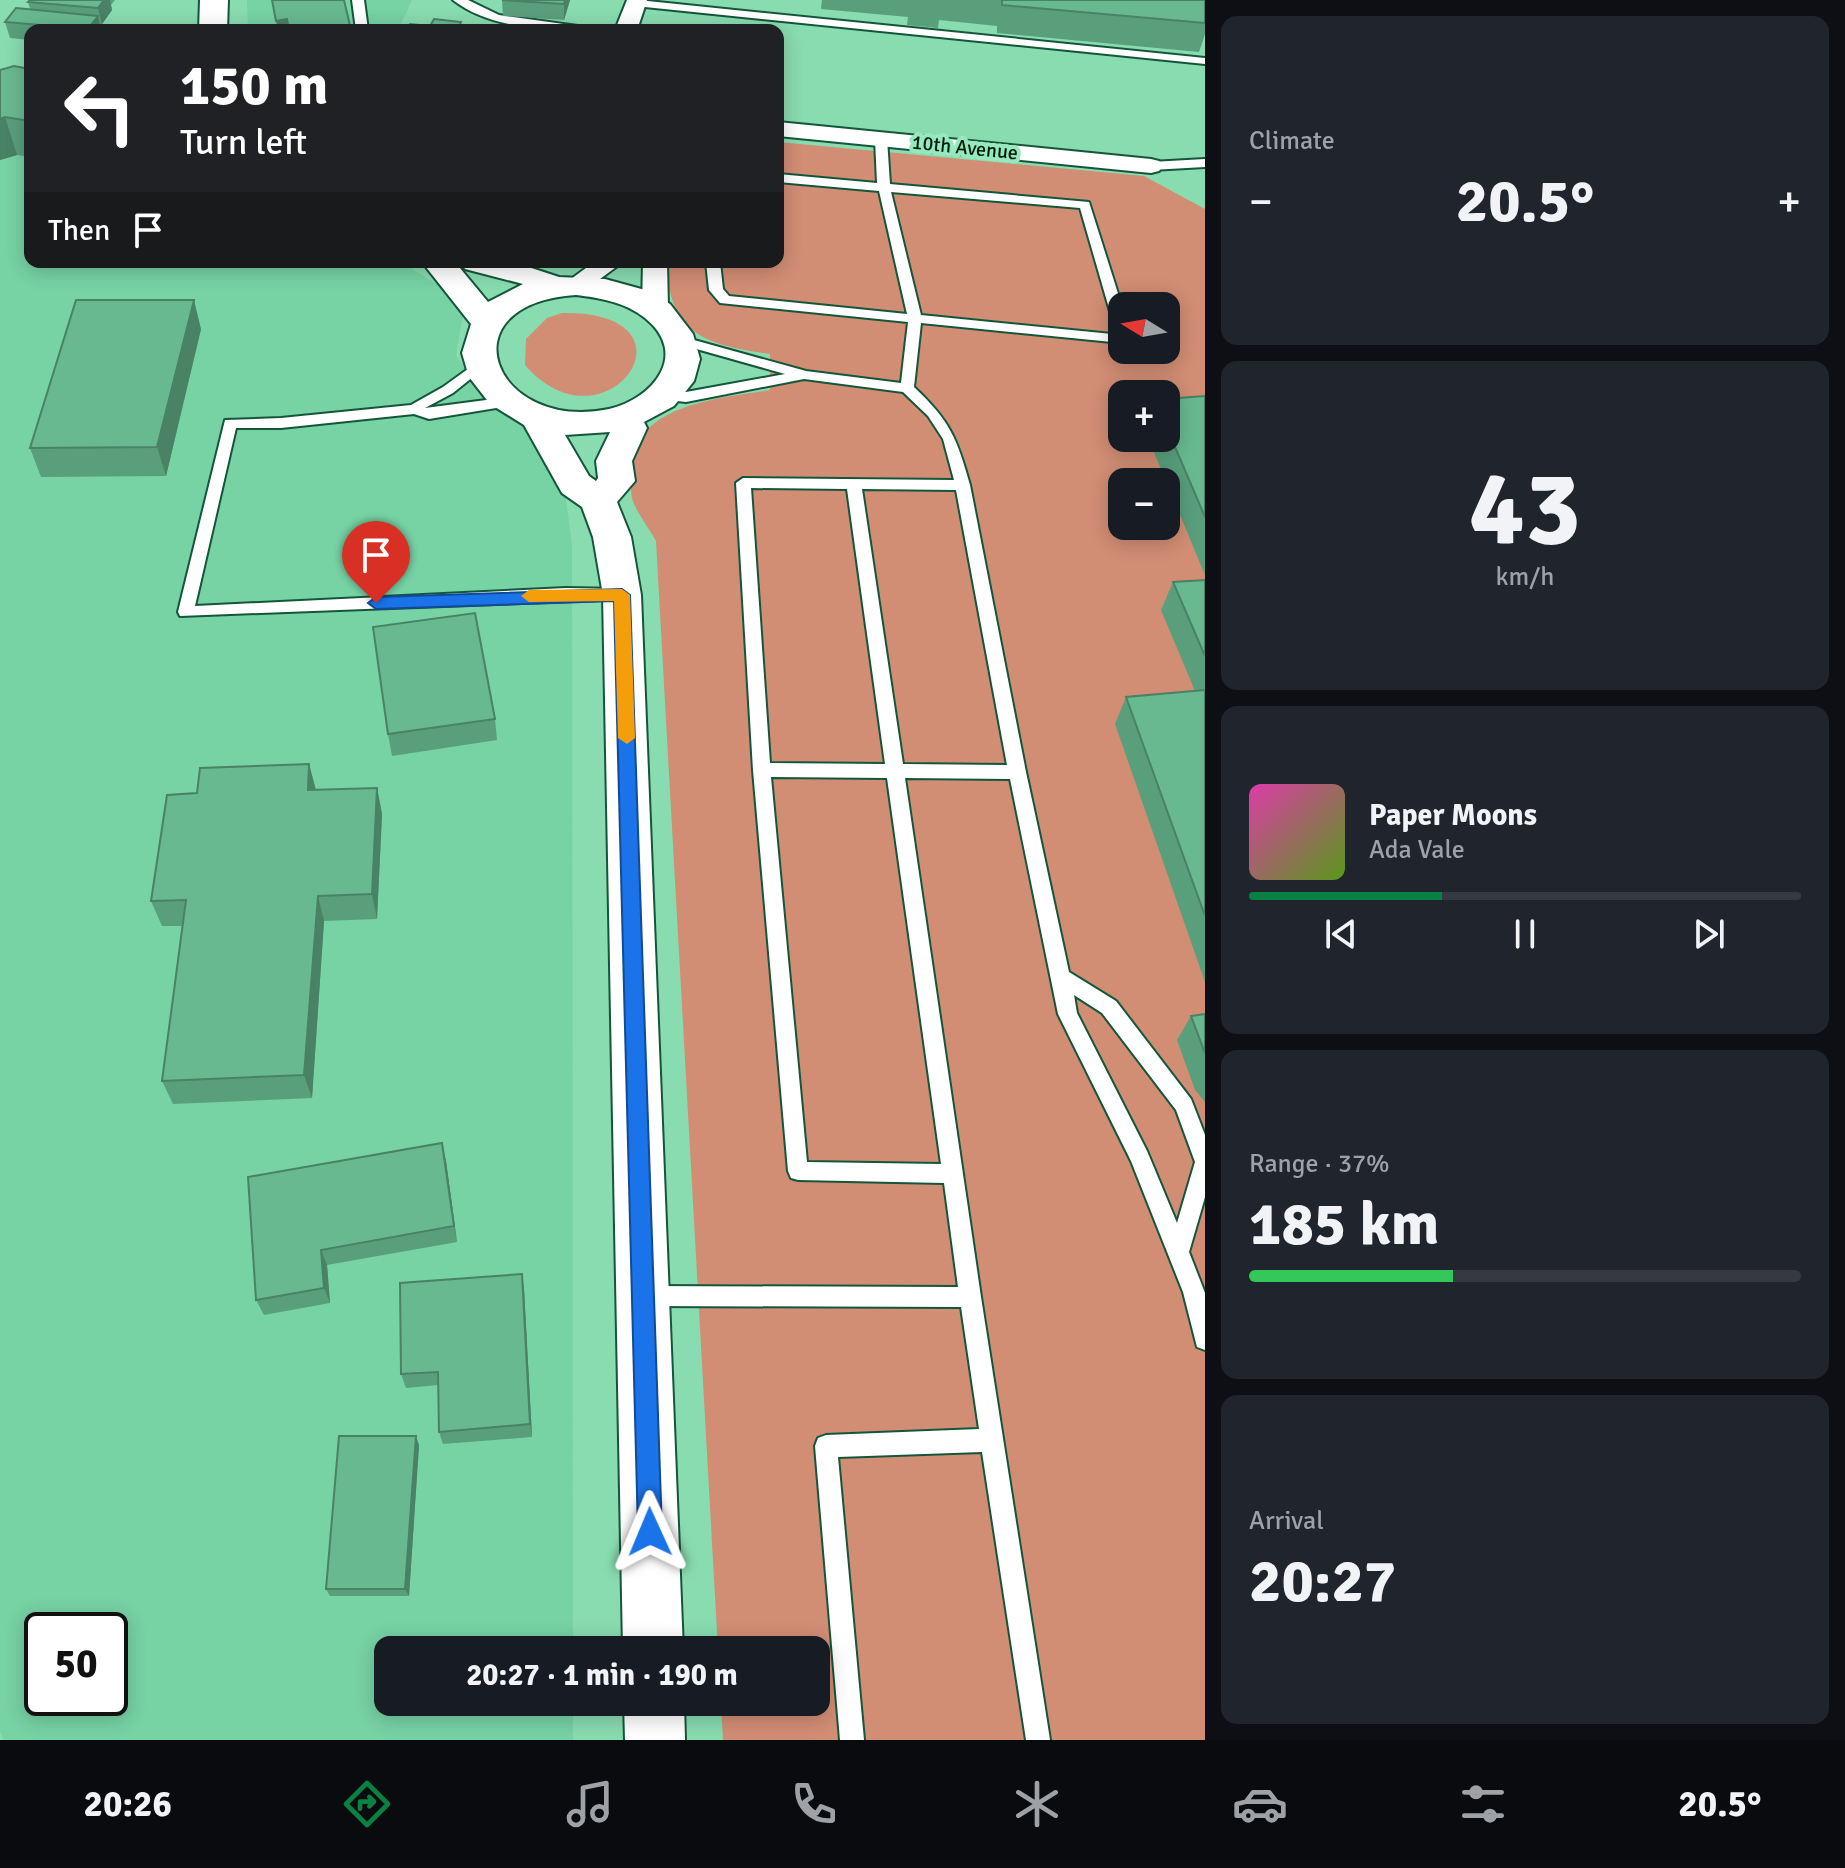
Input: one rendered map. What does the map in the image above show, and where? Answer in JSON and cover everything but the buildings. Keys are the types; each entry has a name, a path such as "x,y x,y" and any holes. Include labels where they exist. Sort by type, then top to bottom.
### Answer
{"main road":[{"path":"213,24 214,0"},
{"path":"443,268 467,294 480,316 488,321"},
{"path":"498,268 564,286 608,289 655,308 673,328 681,344 678,378 668,395 625,419 587,424 541,419 509,402 490,385 479,365 478,342 488,321 506,305 564,286"},
{"path":"541,419 543,431 560,453 575,484 598,500 612,537 622,595 653,1636"},
{"path":"598,500 617,481 614,461 629,428 625,419"},
{"path":"654,1716 655,1740"}],"street":[{"path":"628,24 636,2"},
{"name":"10th Avenue","path":"784,130 1151,166"},
{"path":"564,286 599,268"},
{"path":"655,268 655,308"}],"lane":[{"path":"358,0 361,24"},
{"path":"459,0 496,18 540,24"},
{"path":"636,2 1205,61"},
{"path":"881,139 884,187 915,319 907,388"},
{"path":"1151,166 1205,163"},
{"path":"784,179 1085,205 1111,292"},
{"path":"714,268 716,290 725,300 1108,338"},
{"path":"681,344 694,344 806,375 907,388 933,413 950,439 963,485 1017,772 1068,1014 1140,1158 1179,1250 1194,1292 1205,1339"},
{"path":"415,409 448,390 479,365"},
{"path":"668,395 686,397 806,375"},
{"path":"509,402 429,414 415,409 281,423 230,423 186,612 566,594 622,595"},
{"path":"952,1174 798,1171 762,770 743,483 963,485"},
{"path":"854,483 970,1297 1038,1740"},
{"path":"762,770 1017,772"},
{"path":"1060,977 1109,1007 1184,1105 1205,1162 1179,1250"},
{"path":"645,1296 970,1297"},
{"path":"852,1740 826,1446 992,1440"}],"shaded area":[{"path":"247,0 412,0 401,24 248,24"},
{"path":"0,80 24,82 24,268 411,268 445,289 454,301 463,315 456,355 486,399 514,417 533,438 564,485 572,544 573,1636 374,1636 374,1716 573,1716 573,1740 4,1740 0,1732"},
{"path":"784,143 1144,176 1205,209 1205,1740 723,1740 722,1716 830,1716 830,1636 717,1636 656,541 631,495 631,473 634,450 645,432 661,419 704,402 770,390 770,354 710,340 683,321 675,306 667,268 784,268"},
{"path":"562,313 606,318 630,333 636,353 629,373 611,389 585,396 556,389 525,365 526,339 547,318"}],"slow traffic":[{"path":"529,596 622,595 627,738"}],"route":[{"path":"376,603 566,594 622,595 650,1532"}]}
